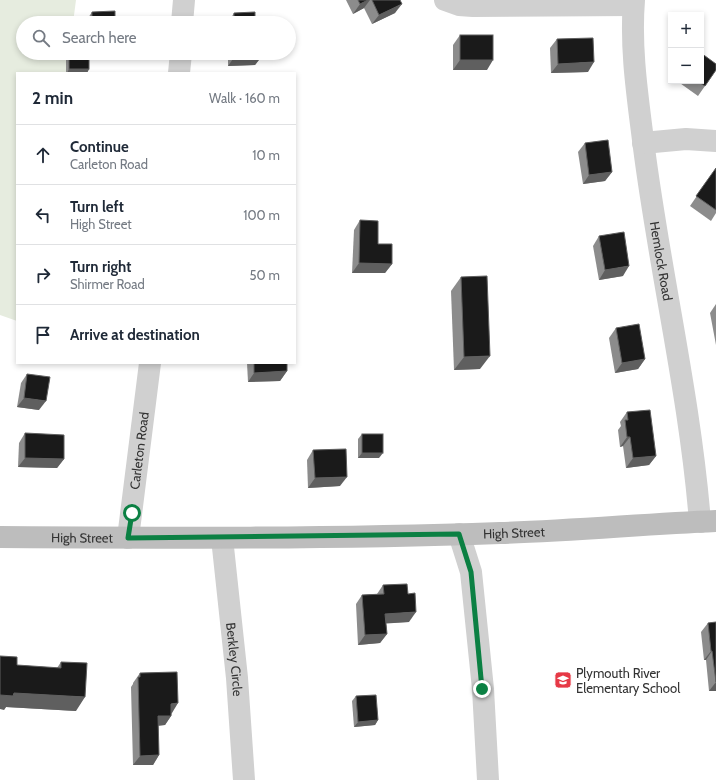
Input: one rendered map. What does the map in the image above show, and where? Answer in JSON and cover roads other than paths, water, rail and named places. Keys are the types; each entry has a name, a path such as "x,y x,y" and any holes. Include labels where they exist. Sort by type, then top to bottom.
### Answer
{"main road":[{"name":"High Street","path":"0,537 222,538 459,534 708,521"}],"street":[{"path":"183,16 184,0"},
{"path":"445,0 459,5 472,6 634,3"},
{"name":"Hemlock Road","path":"634,3 633,47 637,102 687,419 708,521"},
{"path":"179,72 180,60"},
{"path":"643,143 686,139 716,141"},
{"name":"Carleton Road","path":"128,538 150,364"},
{"path":"459,534 471,572 482,689 488,780"},
{"name":"Berkley Circle","path":"222,538 237,678 244,780"}],"place":[{"name":"Plymouth River Elementary School","path":"563,680"}]}
